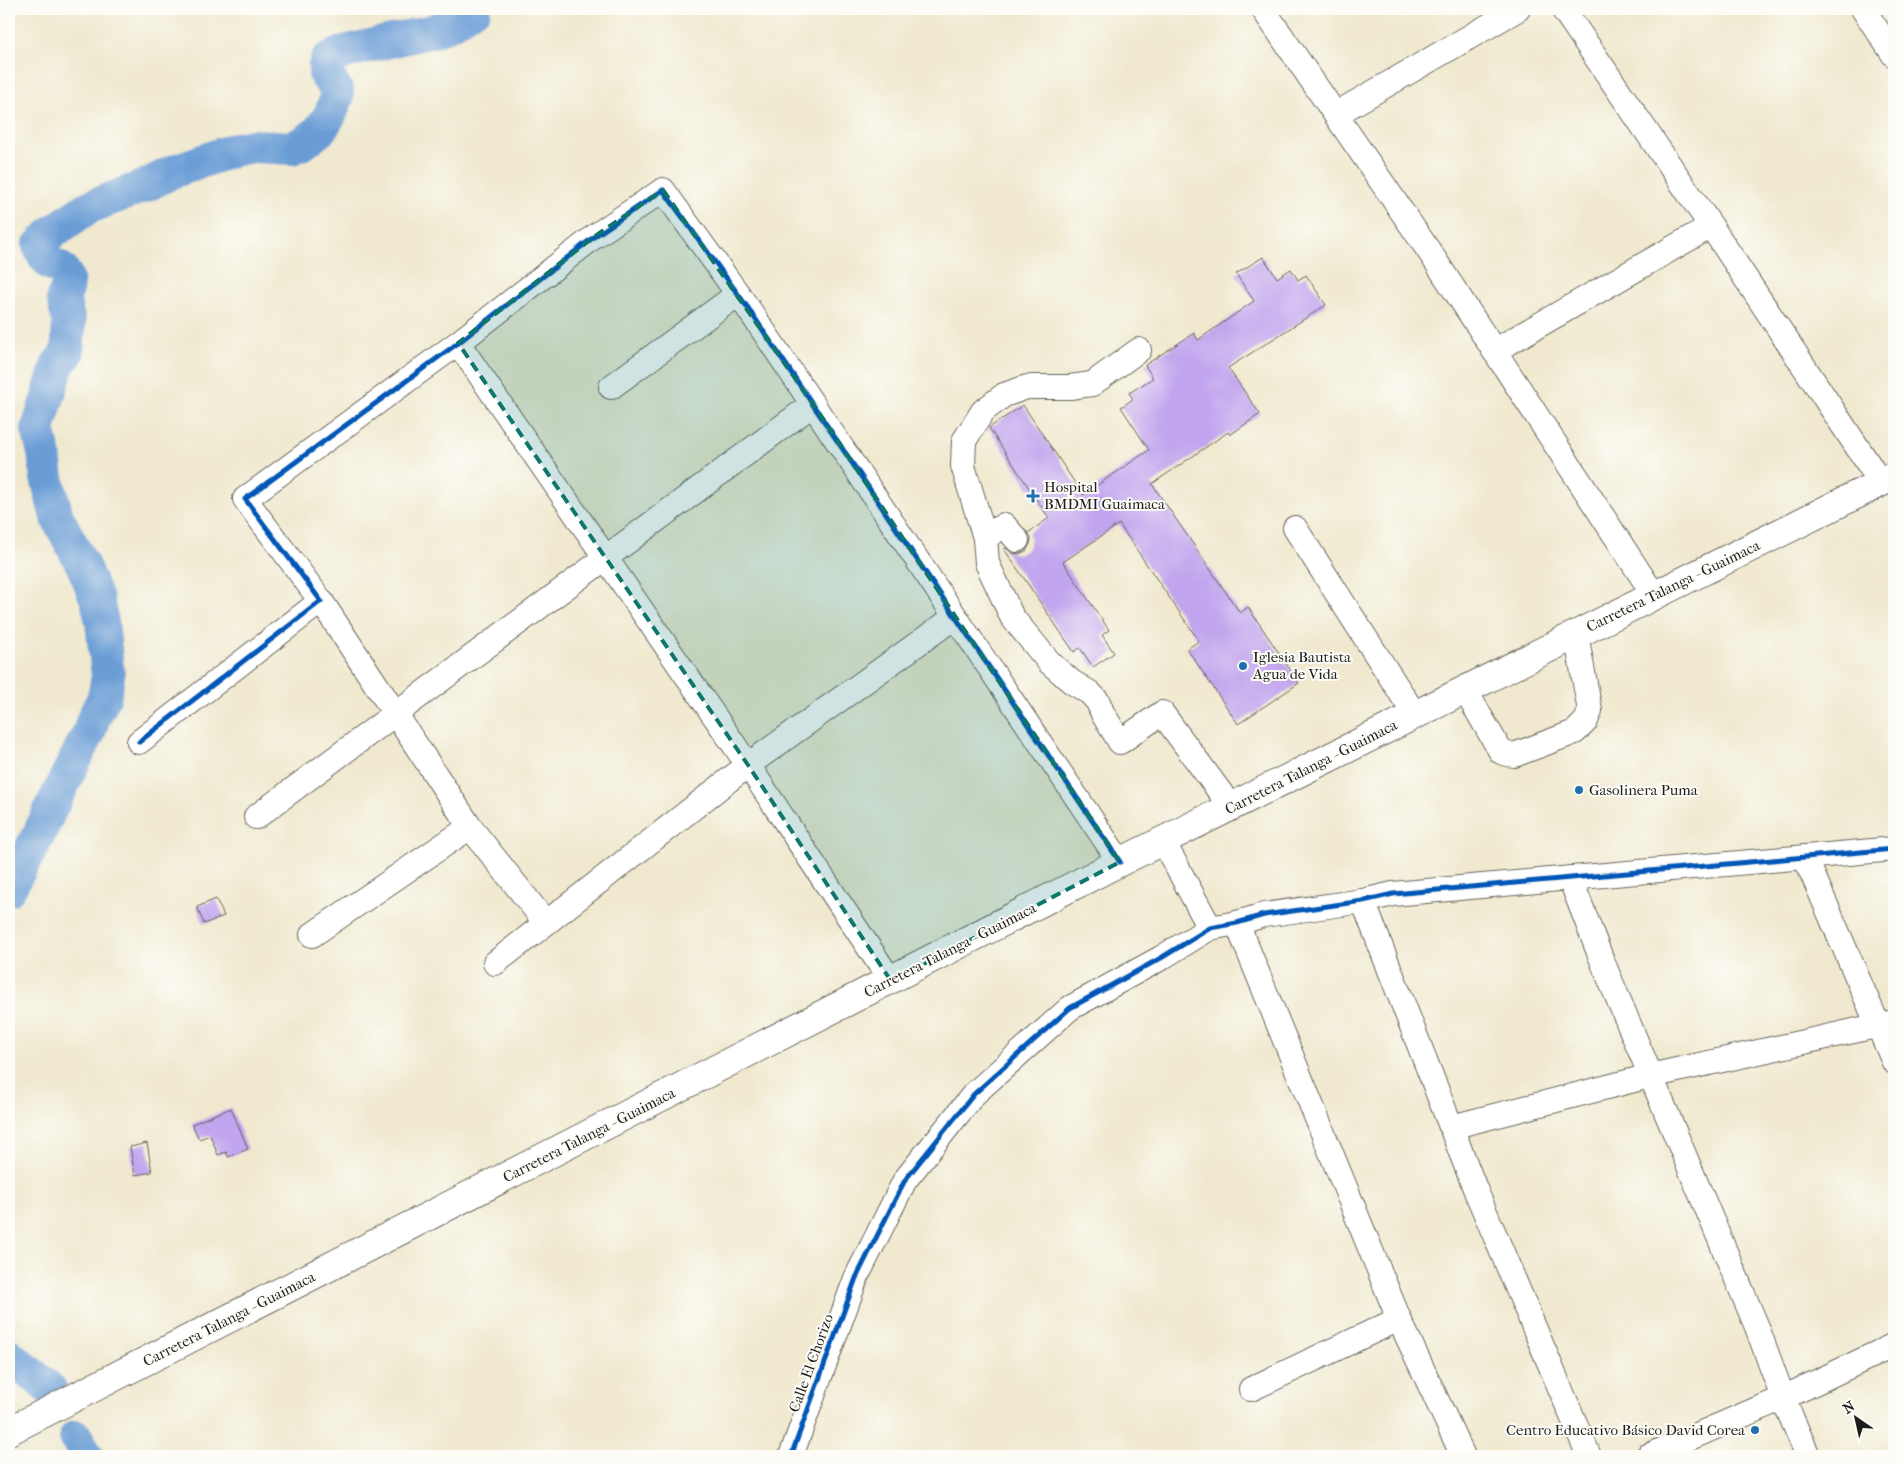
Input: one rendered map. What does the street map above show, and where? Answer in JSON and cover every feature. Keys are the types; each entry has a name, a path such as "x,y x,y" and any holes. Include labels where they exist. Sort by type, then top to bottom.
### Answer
{"main road":[{"name":"Carretera Talanga - Guaimaca","path":"9,1431 891,981 1120,862 1887,480"}],"street":[{"path":"1263,9 1336,114 1654,595"},
{"path":"1336,114 1518,9"},
{"path":"1563,9 1887,480"},
{"path":"1863,9 1894,55"},
{"path":"546,924 470,826 321,602 245,499 458,343 595,236 663,190 738,294 1120,862"},
{"path":"1494,351 1711,226"},
{"path":"611,388 738,294"},
{"path":"458,343 748,765 891,981"},
{"path":"1139,350 1092,384 1070,387 1026,387 1004,395 983,411 964,441 963,466 985,538 987,563 1012,617 1050,663 1072,682 1090,693 1098,702 1120,742 1162,713 1231,807"},
{"path":"256,817 812,404"},
{"path":"985,538 1004,524 1017,540"},
{"path":"1295,528 1415,715"},
{"path":"138,742 321,602"},
{"path":"496,963 748,765 955,616"},
{"path":"1465,690 1502,752 1506,754 1514,755 1575,732 1586,721 1590,711 1576,634"},
{"path":"312,936 470,826"},
{"path":"1163,841 1210,928 1264,915 1393,894 1894,849"},
{"path":"1804,857 1886,1024 1894,1062"},
{"path":"1570,878 1650,1076 1757,1327 1783,1398 1808,1456"},
{"path":"1363,900 1476,1191 1588,1456"},
{"path":"1236,923 1400,1319 1463,1456"},
{"name":"Calle El Chorizo","path":"791,1456 856,1278 905,1180 974,1094 1070,1008 1161,958 1210,928"},
{"path":"1451,1127 1650,1076 1886,1024"},
{"path":"1251,1389 1400,1319"},
{"path":"1648,1456 1783,1398 1894,1345"}],"highlighted area":[{"path":"663,190 813,404 1120,862 891,981 748,765 458,343 595,236"}],"building":[{"path":"1263,257 1277,278 1291,269 1298,280 1306,275 1326,305 1228,368 1260,414 1230,435 1228,432 1152,484 1240,613 1248,607 1299,683 1238,724 1187,649 1199,641 1119,524 1063,562 1109,630 1102,635 1114,653 1093,667 1080,648 1074,652 1004,549 1006,548 1012,553 1019,554 1026,551 1031,538 1028,533 1049,518 989,428 1023,405 1083,495 1149,450 1121,407 1133,399 1129,393 1153,378 1145,365 1194,333 1198,340 1254,301 1236,274"},
{"path":"216,899 224,916 204,924 197,907"},
{"path":"231,1108 248,1149 228,1157 226,1152 218,1155 210,1135 199,1139 192,1124"},
{"path":"147,1143 152,1172 135,1175 130,1147"}],"waterway":[{"path":"9,889 37,838 89,732 104,698 108,676 102,622 97,600 83,566 57,517 47,478 44,453 38,429 58,364 67,354 69,322 63,298 67,287 66,276 60,268 48,261 39,246 53,232 87,208 147,185 172,172 236,149 253,146 292,148 305,142 319,131 330,115 337,97 334,86 325,74 325,66 328,59 348,51 433,31 452,23 474,9"},
{"path":"9,1355 50,1389"},
{"path":"76,1437 87,1456"}],"cycle path":[{"path":"139,742 321,601 245,499 458,343 595,236 663,190 748,308 1120,862"},
{"path":"791,1456 856,1278 905,1180 974,1094 1070,1008 1161,958 1210,928 1264,915 1363,901 1393,894 1894,849"}],"place":[{"name":"Hospital BMDMI Guaimaca","path":"1033,496"},
{"name":"Iglesia Bautista Agua de Vida","path":"1243,666"},
{"name":"Gasolinera Puma","path":"1579,790"},
{"name":"Centro Educativo Básico David Corea","path":"1755,1430"}]}
